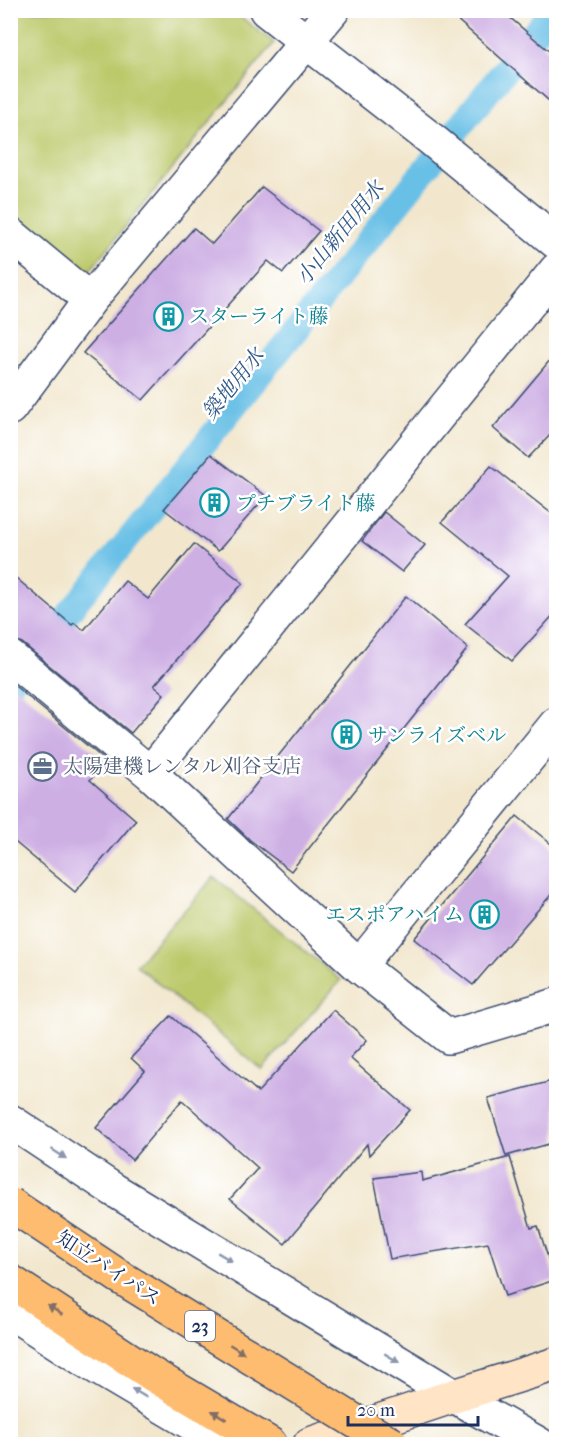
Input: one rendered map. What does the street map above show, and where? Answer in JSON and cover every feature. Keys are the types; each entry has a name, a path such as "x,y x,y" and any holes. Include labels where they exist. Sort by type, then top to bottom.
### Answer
{"highway":[{"name":"知立バイパス","path":"10,1204 120,1277 392,1444"},
{"path":"10,1281 153,1375 270,1444"}],"street":[{"path":"266,10 443,149 556,242"},
{"path":"10,408 90,300 333,10"},
{"path":"10,234 90,300"},
{"path":"150,773 556,270"},
{"path":"19,664 150,773 359,966 449,1038 556,1005"},
{"path":"359,966 556,724"},
{"path":"10,1121 114,1190 454,1396 539,1444"},
{"path":"10,1312 81,1358 226,1444"},
{"path":"309,1444 556,1364"}],"green space":[{"path":"10,11 233,11 274,43 87,274 11,212"},
{"path":"214,877 341,980 262,1070 136,965"}],"building":[{"path":"446,10 501,10 556,57 556,107"},
{"name":"スターライト藤","path":"262,187 319,231 283,273 268,261 143,400 83,353 194,228 212,244"},
{"path":"556,353 556,429 528,458 493,428"},
{"name":"プチブライト藤","path":"211,454 266,496 218,551 164,509"},
{"path":"491,466 556,517 556,612 512,661 465,624 508,576 442,522"},
{"path":"384,512 425,545 402,572 362,541"},
{"path":"194,544 243,583 154,686 164,694 131,733 22,643 10,639 10,573 72,625 74,623 84,630 125,581 148,599"},
{"name":"サンライズベル","path":"406,596 468,648 291,871 250,840 228,819"},
{"name":"太陽建機レンタル刈谷支店","path":"10,682 106,761 90,780 136,820 75,892 10,838"},
{"name":"エスポアハイム","path":"517,816 556,848 556,889 473,985 414,939"},
{"path":"333,1010 367,1040 350,1058 410,1110 369,1155 367,1144 285,1244 230,1199 258,1168 182,1100 132,1160 96,1128 145,1071 131,1058 171,1016 258,1092"},
{"path":"556,1080 556,1142 506,1156 488,1098"},
{"path":"510,1157 531,1228 538,1226 555,1280 505,1296 488,1243 390,1259 374,1178 421,1172 422,1181"}],"waterway":[{"name":"小山新田用水","path":"49,630 545,10"},
{"name":"築地用水","path":"10,693 556,17"}],"place":[{"name":"スターライト藤","path":"168,316"},
{"name":"プチブライト藤","path":"215,503"},
{"name":"サンライズベル","path":"347,735"},
{"name":"太陽建機レンタル刈谷支店","path":"42,766"},
{"name":"エスポアハイム","path":"485,914"}]}
